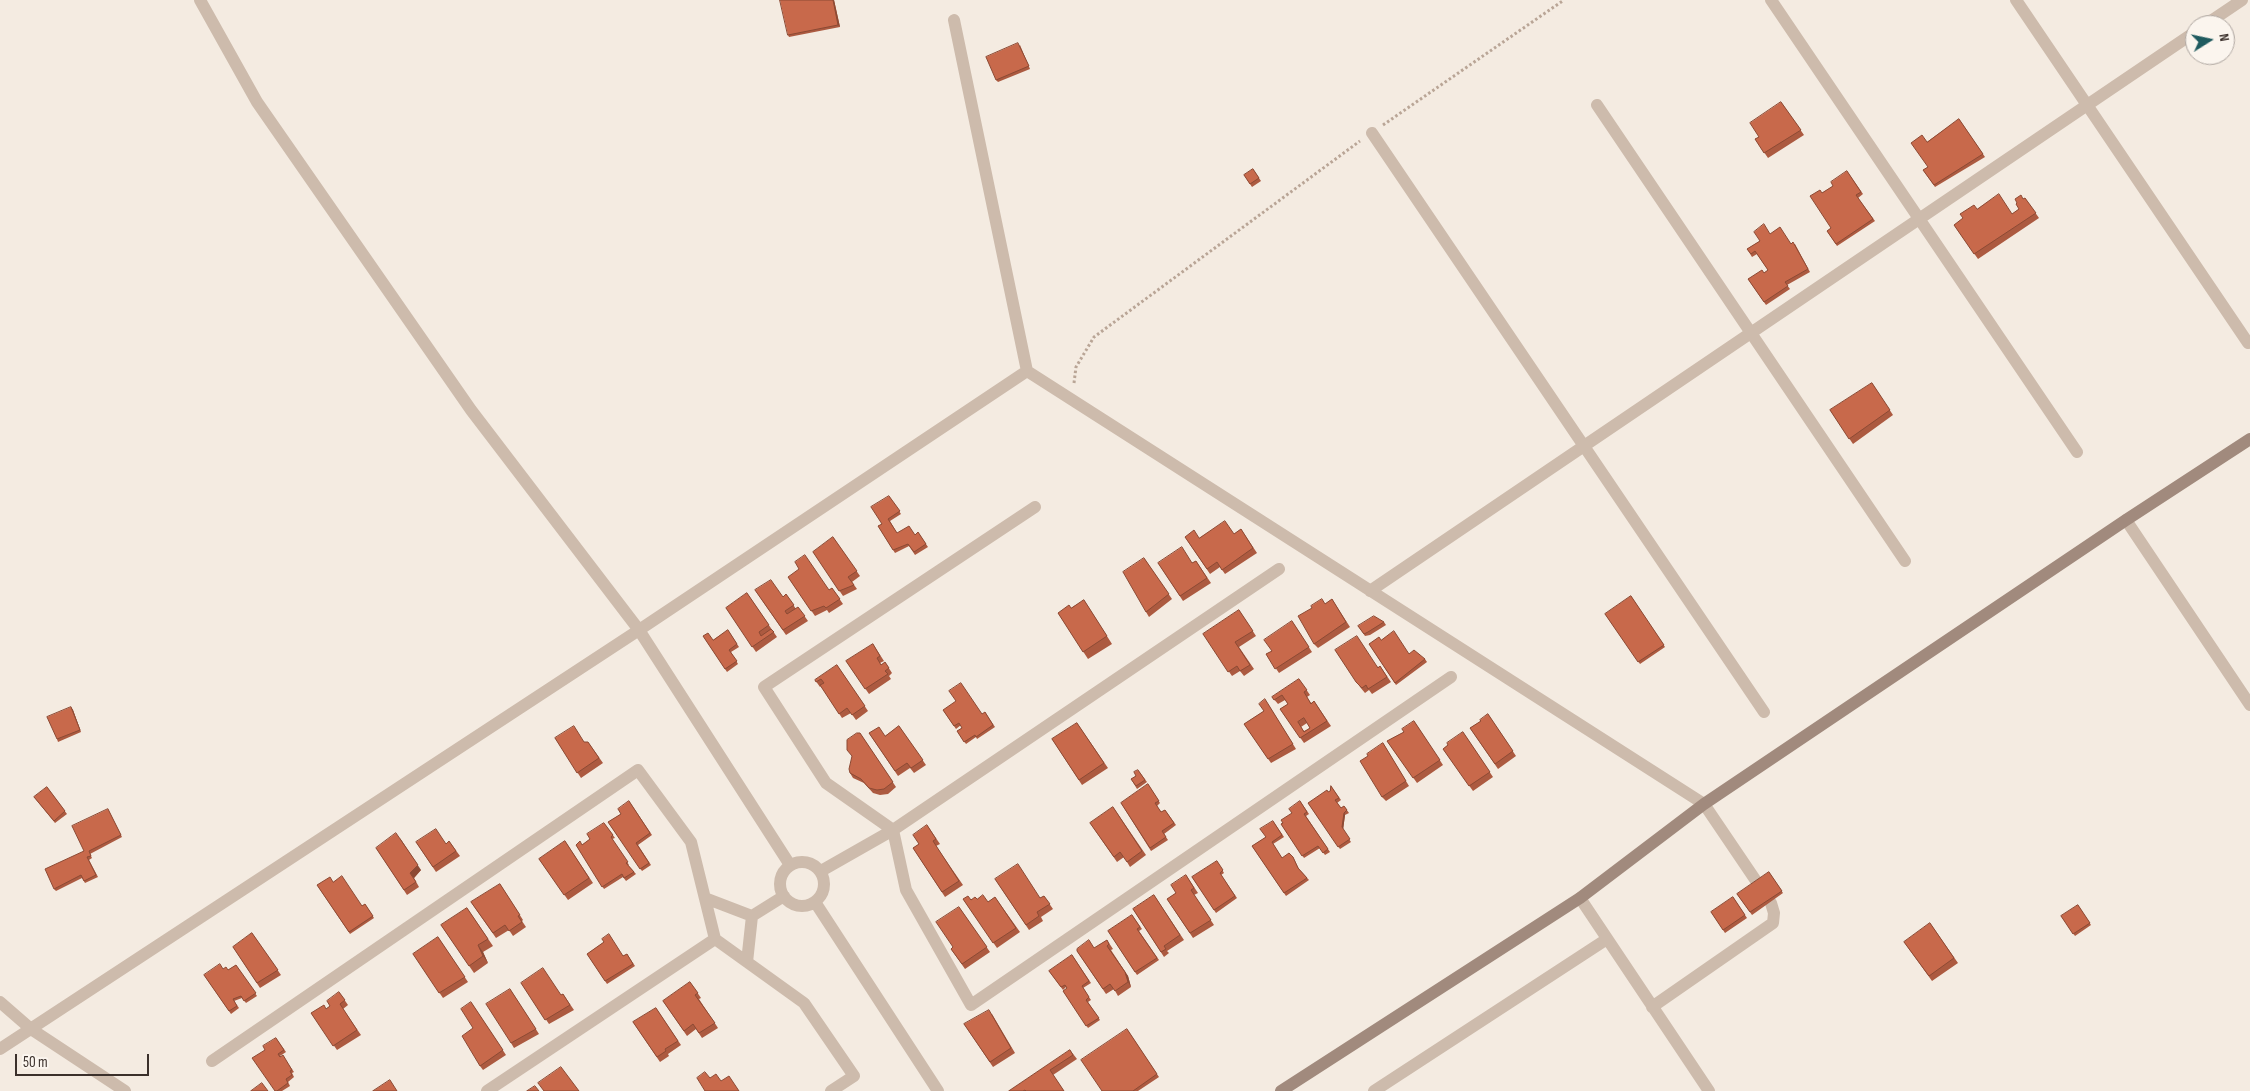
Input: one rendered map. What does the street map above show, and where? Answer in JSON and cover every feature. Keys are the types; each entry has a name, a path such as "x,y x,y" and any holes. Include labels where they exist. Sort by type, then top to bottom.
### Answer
{"street":[{"path":"200,0 257,102 471,410 639,630 790,864"},
{"path":"1771,0 2077,452"},
{"path":"2016,0 2248,343"},
{"path":"2220,15 2242,0"},
{"path":"954,20 1027,371 1704,804 1771,903 1774,913 1773,923 1652,1006"},
{"path":"1370,591 2185,39"},
{"path":"1597,105 1905,561"},
{"path":"1372,132 1764,712"},
{"path":"0,1049 639,630 1027,371"},
{"path":"1281,1091 1580,898 1704,804 2126,520 2250,439"},
{"path":"1035,507 764,687 826,783 893,830 906,890 971,1005 1450,678"},
{"path":"2126,520 2250,705"},
{"path":"820,871 893,830 1279,569"},
{"path":"212,1061 638,770 692,842 714,939 804,1003 854,1076 831,1091"},
{"path":"801,861 812,864 820,871 824,882 822,893 815,902 804,906 792,904 784,896 780,885 782,873 790,864 801,861"},
{"path":"752,916 784,896"},
{"path":"705,898 752,916"},
{"path":"1580,898 1709,1091"},
{"path":"815,902 938,1091"},
{"path":"747,962 752,916"},
{"path":"487,1091 714,939"},
{"path":"1374,1091 1607,939"},
{"path":"0,1002 31,1029 125,1091"}],"path":[{"path":"1072,400 1076,367 1094,337 1372,132 1564,0"}],"building":[{"path":"780,0 833,0 838,25 788,35"},
{"path":"1018,43 1029,66 996,80 986,57"},
{"path":"1781,102 1801,130 1764,153 1755,139 1759,137 1750,123"},
{"path":"1959,119 1983,154 1934,185 1923,170 1928,167 1911,143 1922,135 1927,142"},
{"path":"1253,169 1259,178 1250,184 1244,175"},
{"path":"1847,171 1861,192 1856,195 1873,219 1836,244 1827,231 1831,228 1810,196 1820,190 1822,193 1833,186 1831,182"},
{"path":"1999,194 2012,214 2019,209 2015,199 2021,195 2036,213 1974,254 1954,225 1963,218 1960,214 1974,205 1977,209"},
{"path":"1764,224 1770,234 1780,227 1791,244 1793,242 1808,269 1785,282 1788,286 1764,302 1748,279 1762,270 1764,273 1768,270 1755,251 1751,254 1747,249 1760,241 1754,232"},
{"path":"1872,383 1890,410 1849,439 1830,410"},
{"path":"889,496 900,511 888,519 897,533 909,526 915,535 918,532 926,544 914,552 908,544 893,550 878,526 882,524 871,507"},
{"path":"1225,521 1234,534 1241,529 1253,548 1222,570 1217,562 1207,569 1185,537 1194,530 1199,538"},
{"path":"833,537 857,571 848,577 854,585 839,591 813,552"},
{"path":"1182,547 1192,563 1196,561 1207,578 1180,596 1158,563"},
{"path":"805,555 829,590 832,588 840,599 826,608 824,606 811,611 788,577 799,569 795,562"},
{"path":"1144,558 1169,594 1146,612 1123,572"},
{"path":"771,580 783,597 786,594 794,605 785,611 787,614 798,607 805,616 783,630 755,590"},
{"path":"747,593 769,625 759,632 761,636 771,629 774,632 752,647 726,608"},
{"path":"1631,596 1664,645 1638,662 1605,614"},
{"path":"1322,599 1325,604 1332,599 1346,622 1314,644 1298,616 1312,608 1311,606"},
{"path":"1084,600 1107,636 1083,652 1058,613 1069,605 1071,608"},
{"path":"1239,610 1253,631 1235,642 1250,665 1240,671 1237,666 1228,672 1203,634"},
{"path":"1374,616 1384,622 1364,634 1358,626"},
{"path":"1292,621 1309,647 1275,669 1266,654 1272,651 1264,640"},
{"path":"728,630 737,644 729,650 737,661 725,669 703,636 708,633 713,640"},
{"path":"1394,631 1409,654 1414,650 1425,659 1395,683 1369,644 1379,637 1381,640"},
{"path":"1357,636 1378,668 1380,666 1387,677 1368,689 1366,685 1362,688 1356,682 1335,650"},
{"path":"873,644 880,656 877,658 881,665 885,662 889,668 885,671 888,674 865,689 846,661"},
{"path":"837,665 865,706 852,715 847,708 839,714 820,685 824,683 821,679 816,682 815,680"},
{"path":"1299,679 1307,690 1304,692 1311,704 1314,701 1327,721 1300,738 1280,709 1288,704 1282,695 1274,700 1272,697","holes":["1304,718 1310,728 1304,732 1298,722"]},
{"path":"961,683 982,714 985,712 993,725 976,737 975,735 964,742 957,731 962,728 959,723 954,726 943,710 956,701 949,691"},
{"path":"1265,699 1293,744 1268,759 1244,724 1264,711 1259,704"},
{"path":"71,707 80,730 57,739 47,717"},
{"path":"1488,714 1513,751 1495,764 1470,728"},
{"path":"1414,721 1440,760 1413,778 1387,741 1404,732 1402,729"},
{"path":"1077,723 1104,763 1079,780 1052,739"},
{"path":"574,726 584,742 588,742 599,758 577,773 555,738"},
{"path":"899,726 923,760 911,768 907,763 895,771 869,733 879,727 885,736"},
{"path":"1463,732 1490,772 1469,786 1443,749 1448,745 1447,743"},
{"path":"860,733 893,782 884,789 869,788 861,779 850,773 852,756 847,750 847,740"},
{"path":"1383,743 1406,781 1382,797 1360,761"},
{"path":"1138,770 1145,780 1136,786 1131,779 1136,776 1134,772"},
{"path":"1148,784 1159,801 1155,803 1161,812 1165,810 1174,823 1162,831 1166,837 1150,848 1121,803"},
{"path":"1331,786 1339,798 1335,800 1341,808 1344,806 1347,810 1344,813 1342,827 1350,839 1338,847 1308,803 1327,790 1328,792 1330,791"},
{"path":"47,787 65,811 54,821 34,797"},
{"path":"629,801 650,833 636,843 649,863 640,869 608,822 621,814 618,809"},
{"path":"1300,801 1307,812 1304,814 1328,849 1323,853 1318,846 1302,856 1281,824 1283,823 1281,820 1292,813 1289,809"},
{"path":"1113,807 1142,851 1127,862 1120,852 1114,857 1090,823"},
{"path":"108,809 121,835 89,851 91,856 87,857 96,875 84,881 81,875 54,889 45,869 84,851 72,826"},
{"path":"1273,821 1282,835 1272,842 1282,858 1289,853 1293,857 1298,868 1307,878 1284,893 1252,846 1266,837 1260,829"},
{"path":"604,823 628,862 626,863 634,872 624,878 622,874 602,887 576,845 580,841 582,845 590,839 587,834"},
{"path":"927,825 936,839 933,841 959,881 942,892 913,848 919,844 913,835"},
{"path":"436,829 446,844 449,841 456,851 433,867 416,842"},
{"path":"396,833 418,865 410,873 416,882 404,890 376,848"},
{"path":"565,841 589,878 564,895 539,859"},
{"path":"1217,861 1223,870 1220,873 1235,896 1214,910 1192,877"},
{"path":"1018,864 1040,898 1044,896 1050,904 1037,912 1039,916 1026,925 995,879"},
{"path":"1769,872 1782,891 1750,912 1737,894"},
{"path":"1186,875 1194,888 1191,890 1211,920 1190,933 1167,899 1176,893 1171,885"},
{"path":"342,876 362,906 365,904 373,916 349,932 317,885 330,877 333,882"},
{"path":"500,884 520,915 518,916 522,922 509,931 505,925 493,933 471,902"},
{"path":"983,895 988,902 995,897 1016,928 993,943 963,899 968,896 971,900 975,897 977,899"},
{"path":"1154,895 1180,935 1164,946 1166,949 1161,952 1133,909"},
{"path":"1733,897 1745,915 1723,930 1711,912"},
{"path":"2078,905 2090,923 2073,934 2061,916"},
{"path":"959,907 987,947 962,964 936,922"},
{"path":"467,908 488,939 478,945 483,956 469,966 441,925"},
{"path":"1132,915 1140,927 1137,929 1157,958 1135,972 1108,931"},
{"path":"1930,923 1954,958 1929,976 1904,942"},
{"path":"252,933 278,970 257,983 233,947"},
{"path":"609,934 623,956 627,954 633,964 605,981 587,954 604,942 602,939"},
{"path":"438,937 465,977 439,993 413,954"},
{"path":"1089,940 1094,948 1107,940 1109,944 1107,946 1125,972 1128,982 1115,991 1110,984 1103,989 1077,951"},
{"path":"1072,955 1089,981 1082,986 1089,997 1086,1000 1099,1018 1086,1026 1063,991 1067,988 1065,985 1061,987 1049,971"},
{"path":"220,964 223,969 226,967 228,970 236,965 256,993 244,1001 241,996 233,999 237,1006 229,1011 204,975"},
{"path":"543,968 570,1005 545,1020 521,983"},
{"path":"690,982 698,993 695,995 715,1023 699,1033 693,1024 684,1031 663,1001"},
{"path":"510,989 536,1029 511,1043 486,1004"},
{"path":"339,992 345,1000 340,1004 357,1030 333,1046 311,1013 324,1005 326,1009 330,1006 327,1001"},
{"path":"471,1002 503,1050 480,1066 462,1036 473,1028 461,1009"},
{"path":"656,1008 678,1041 665,1049 666,1051 657,1057 633,1022"},
{"path":"989,1010 1011,1048 990,1062 964,1024"},
{"path":"1127,1029 1157,1074 1133,1091 1102,1091 1081,1060"},
{"path":"276,1038 284,1050 278,1054 280,1057 283,1055 292,1070 290,1071 292,1075 286,1079 288,1083 275,1091 252,1058 265,1050 263,1046"},
{"path":"1070,1050 1073,1055 1050,1070 1064,1091 1009,1091"},
{"path":"561,1067 579,1091 544,1091 538,1083"},
{"path":"705,1072 710,1078 716,1074 721,1081 729,1076 739,1091 705,1091 697,1078"},
{"path":"390,1080 397,1091 373,1091"},
{"path":"262,1083 268,1091 251,1091"},
{"path":"535,1086 539,1091 527,1091"}]}
